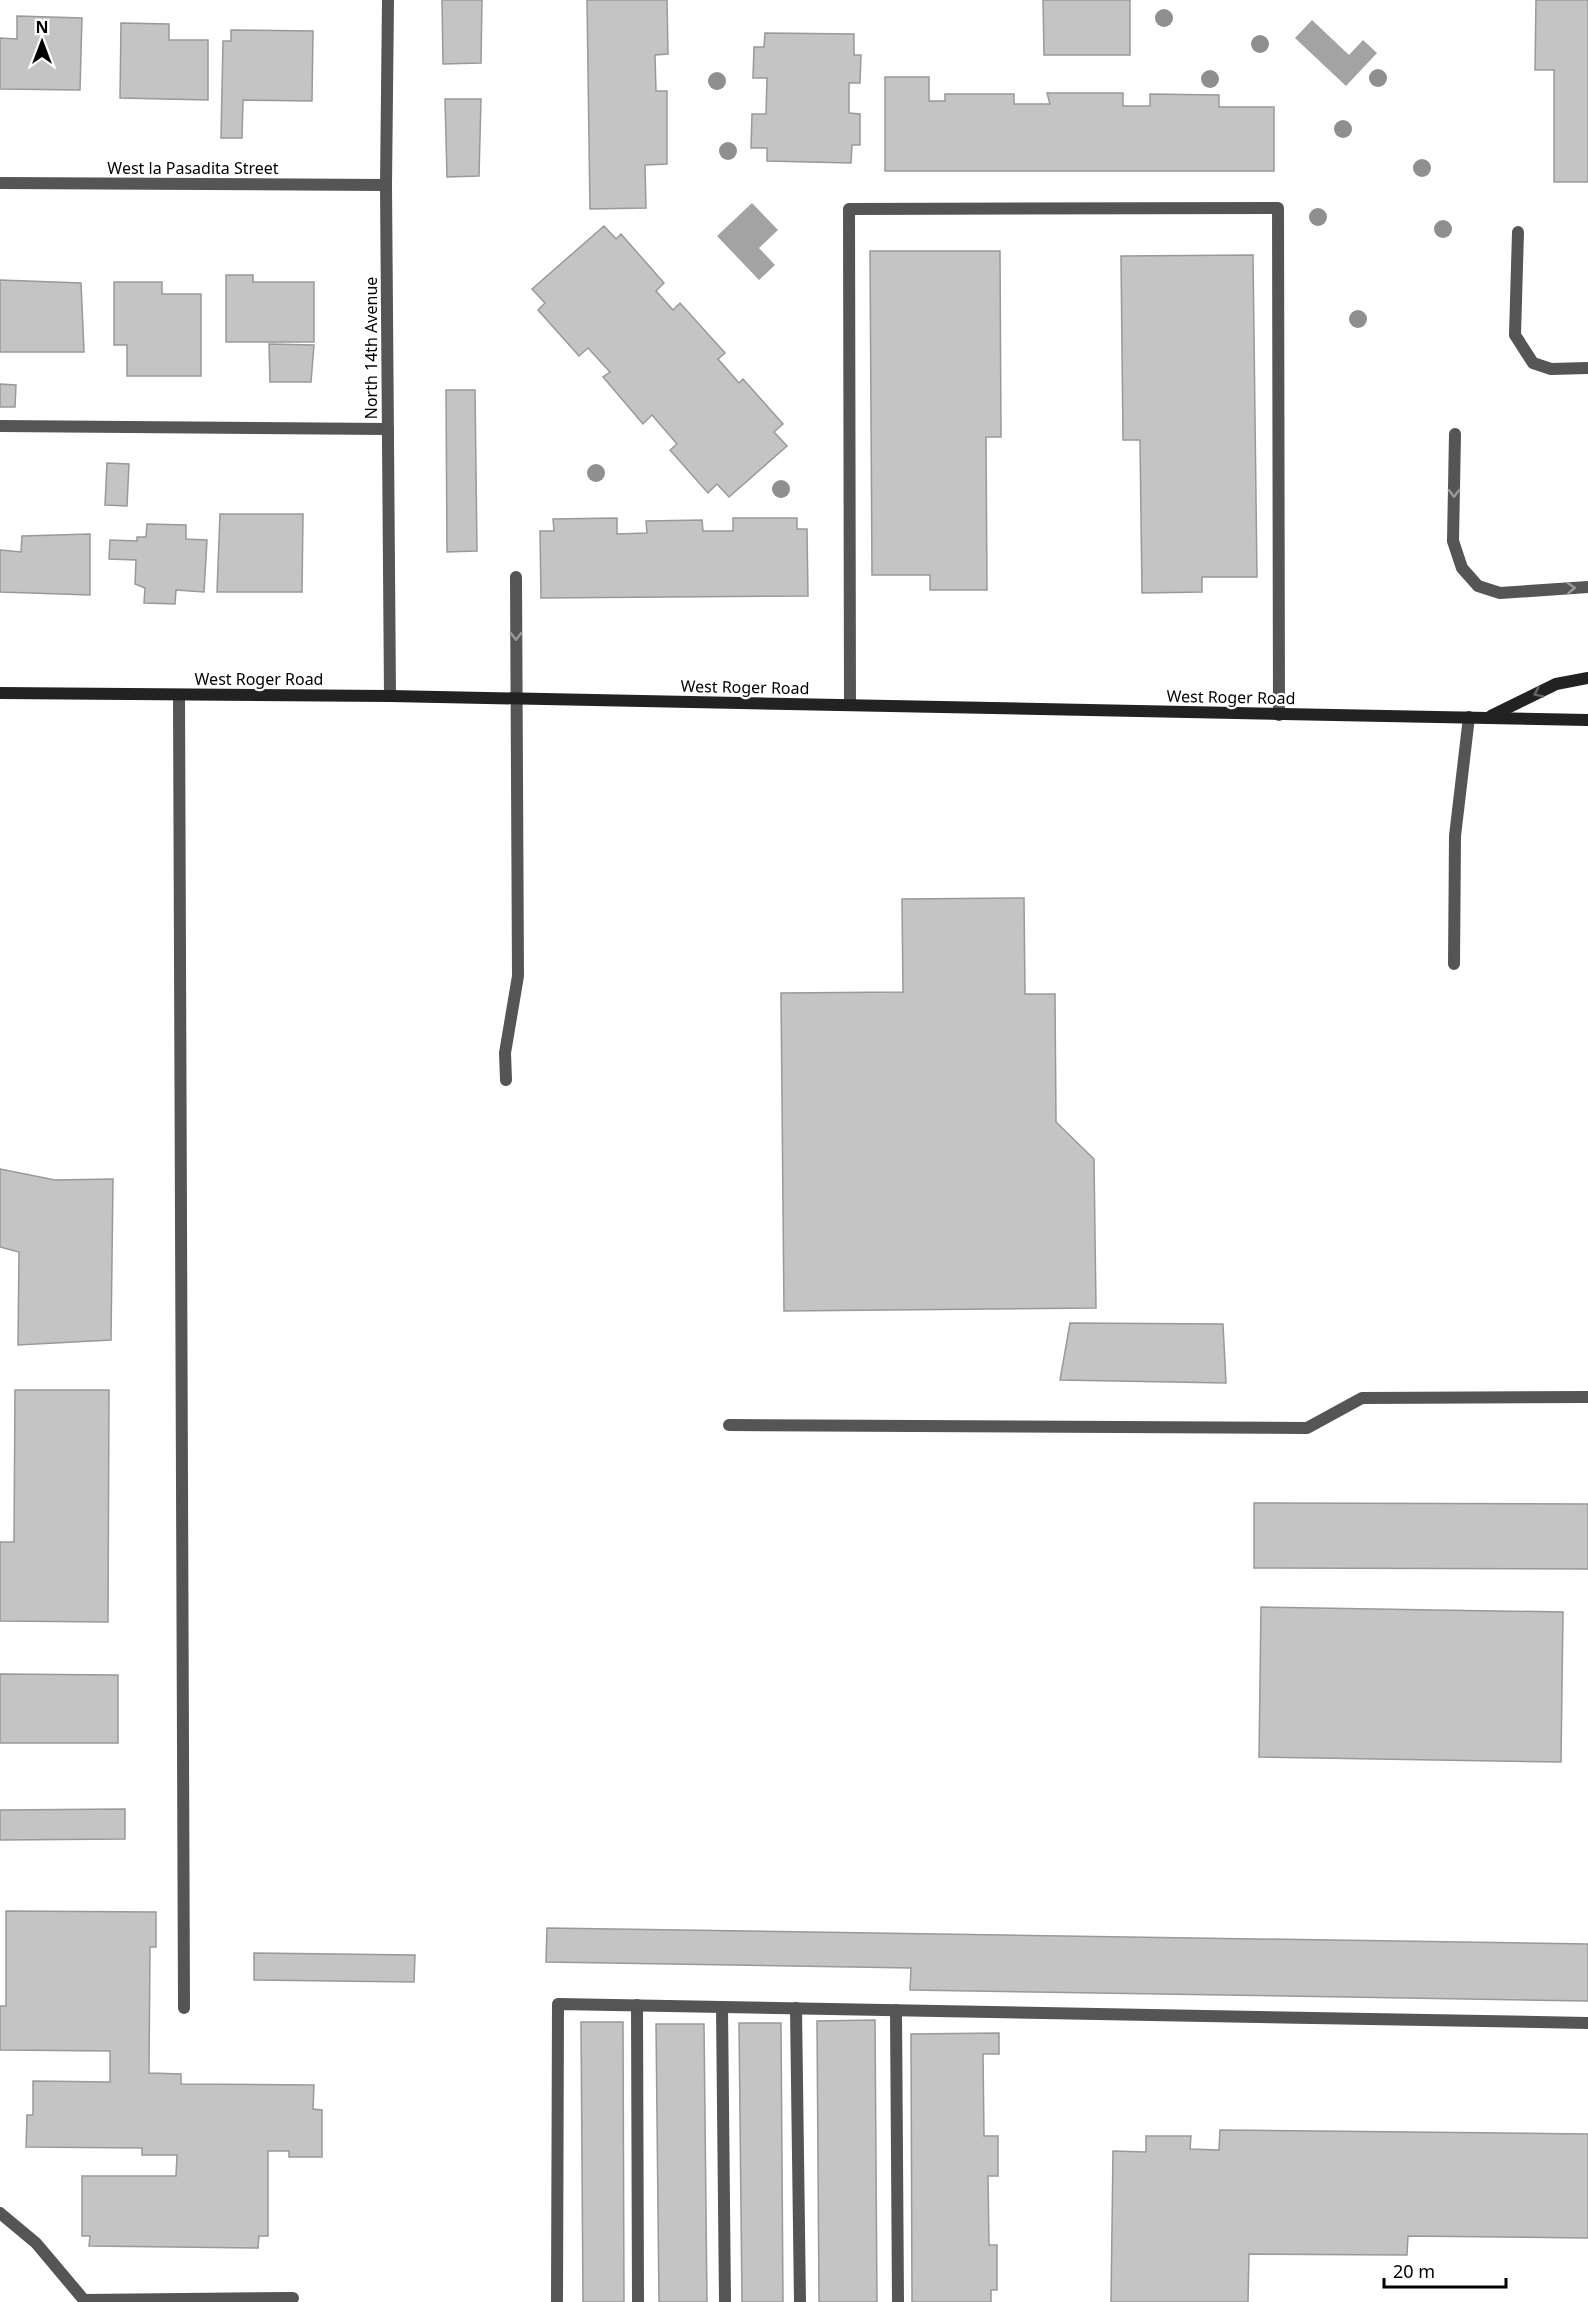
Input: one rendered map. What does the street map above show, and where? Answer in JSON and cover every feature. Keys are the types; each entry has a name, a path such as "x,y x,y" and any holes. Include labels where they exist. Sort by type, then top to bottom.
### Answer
{"street":[{"name":"North 14th Avenue","path":"388,0 386,185 390,696"},
{"name":"West la Pasadita Street","path":"0,183 386,185"},
{"path":"850,705 849,209 1278,208 1279,715"},
{"path":"1518,232 1515,335 1533,363 1551,369 1588,368"},
{"path":"0,426 388,429"},
{"path":"1455,434 1453,542 1462,568 1479,586 1500,593 1588,587"},
{"path":"506,1080 505,1053 518,976 516,577"},
{"name":"West Roger Road","path":"1490,717 1556,684 1588,678"},
{"name":"West Roger Road","path":"0,693 390,696 1588,720"},
{"path":"180,695 183,2008"},
{"path":"1454,964 1455,836 1469,717"},
{"path":"729,1425 1307,1428 1362,1398 1588,1397"},
{"path":"557,2302 558,2004 1588,2023"},
{"path":"637,2006 638,2302"},
{"path":"722,2007 725,2302"},
{"path":"796,2008 800,2302"},
{"path":"896,2010 898,2302"},
{"path":"0,2214 36,2243 84,2300 294,2298"}],"shaded area":[{"path":"1312,20 1349,55 1363,40 1377,53 1346,86 1295,38"},
{"path":"752,203 778,230 759,248 775,265 759,280 717,236"}],"building":[{"path":"442,0 482,0 481,63 443,64"},
{"path":"587,0 667,0 668,54 655,55 656,91 667,91 667,164 645,165 646,208 590,209"},
{"path":"1043,0 1130,0 1130,55 1044,55"},
{"path":"1536,0 1588,0 1588,182 1554,182 1554,70 1535,70"},
{"path":"17,16 82,18 80,90 0,89 0,38 17,39"},
{"path":"121,23 169,24 169,40 208,40 208,100 120,98"},
{"path":"231,30 313,31 312,101 243,100 242,138 221,138 223,41 231,41"},
{"path":"765,33 854,34 854,55 861,55 860,83 849,83 849,113 860,114 860,145 852,145 851,163 767,161 767,148 751,148 752,114 766,114 767,78 753,78 754,47 764,47"},
{"path":"885,77 929,77 929,101 945,101 945,94 1014,94 1014,104 1050,104 1047,93 1123,93 1123,106 1150,106 1150,94 1219,95 1219,107 1274,107 1274,171 885,171"},
{"path":"445,99 481,99 479,176 447,177"},
{"path":"604,226 616,239 621,234 664,283 656,291 673,310 680,303 725,353 718,359 739,383 743,379 783,424 774,432 787,446 729,497 717,484 708,493 670,450 677,444 652,415 643,424 603,377 610,372 588,348 579,356 538,310 545,303 532,289"},
{"path":"870,251 1000,251 1001,437 986,437 987,590 930,590 930,575 872,575"},
{"path":"1253,255 1257,577 1202,577 1202,592 1142,593 1140,440 1123,440 1121,256"},
{"path":"226,275 253,275 253,282 314,282 314,342 226,342"},
{"path":"0,280 81,283 84,352 0,352"},
{"path":"114,282 162,282 162,294 201,294 201,376 127,376 127,345 114,345"},
{"path":"269,344 314,345 311,382 270,382"},
{"path":"0,384 16,385 15,407 0,407"},
{"path":"446,390 475,390 477,551 447,552"},
{"path":"107,463 129,464 127,506 105,505"},
{"path":"220,514 303,514 302,592 217,592"},
{"path":"617,518 617,534 647,533 646,521 702,520 703,531 733,531 733,518 797,518 797,529 807,529 808,596 541,598 540,531 554,531 553,519"},
{"path":"147,524 186,525 186,539 207,540 204,592 176,590 175,604 144,603 145,588 135,584 136,560 109,559 110,540 137,541 137,537 146,537"},
{"path":"90,534 90,595 0,592 0,550 21,552 22,536"},
{"path":"1024,898 1025,994 1055,994 1056,1122 1094,1159 1096,1308 784,1311 781,993 903,992 902,899"},
{"path":"0,1169 55,1180 113,1179 111,1340 18,1345 19,1252 0,1247"},
{"path":"1070,1323 1223,1324 1226,1383 1060,1380"},
{"path":"15,1390 109,1390 108,1622 0,1621 0,1542 14,1542"},
{"path":"1254,1503 1588,1504 1588,1569 1254,1568"},
{"path":"1261,1607 1563,1612 1561,1762 1259,1757"},
{"path":"0,1674 118,1675 118,1743 0,1743"},
{"path":"125,1809 125,1839 0,1840 0,1810"},
{"path":"6,1911 156,1912 156,1947 150,1947 149,2073 181,2074 181,2084 314,2085 313,2109 322,2110 322,2157 289,2157 289,2151 268,2151 268,2236 259,2236 258,2248 89,2246 90,2236 82,2236 82,2176 176,2176 177,2155 142,2155 142,2148 26,2147 27,2115 33,2115 33,2081 110,2082 110,2051 0,2050 0,2006 6,2006"},
{"path":"547,1928 1588,1944 1588,2001 910,1990 911,1968 546,1962"},
{"path":"254,1953 415,1955 414,1982 254,1980"},
{"path":"875,2020 877,2302 819,2302 817,2021"},
{"path":"581,2022 623,2022 624,2302 583,2302"},
{"path":"739,2023 781,2023 783,2302 742,2302"},
{"path":"656,2024 704,2024 707,2302 659,2302"},
{"path":"999,2033 999,2054 983,2054 984,2136 998,2136 998,2176 988,2176 989,2245 997,2245 997,2290 991,2290 991,2302 912,2302 911,2034"},
{"path":"1220,2130 1588,2134 1588,2238 1408,2236 1407,2255 1249,2254 1248,2302 1111,2302 1113,2151 1146,2152 1146,2136 1191,2136 1190,2149 1219,2150"}]}
